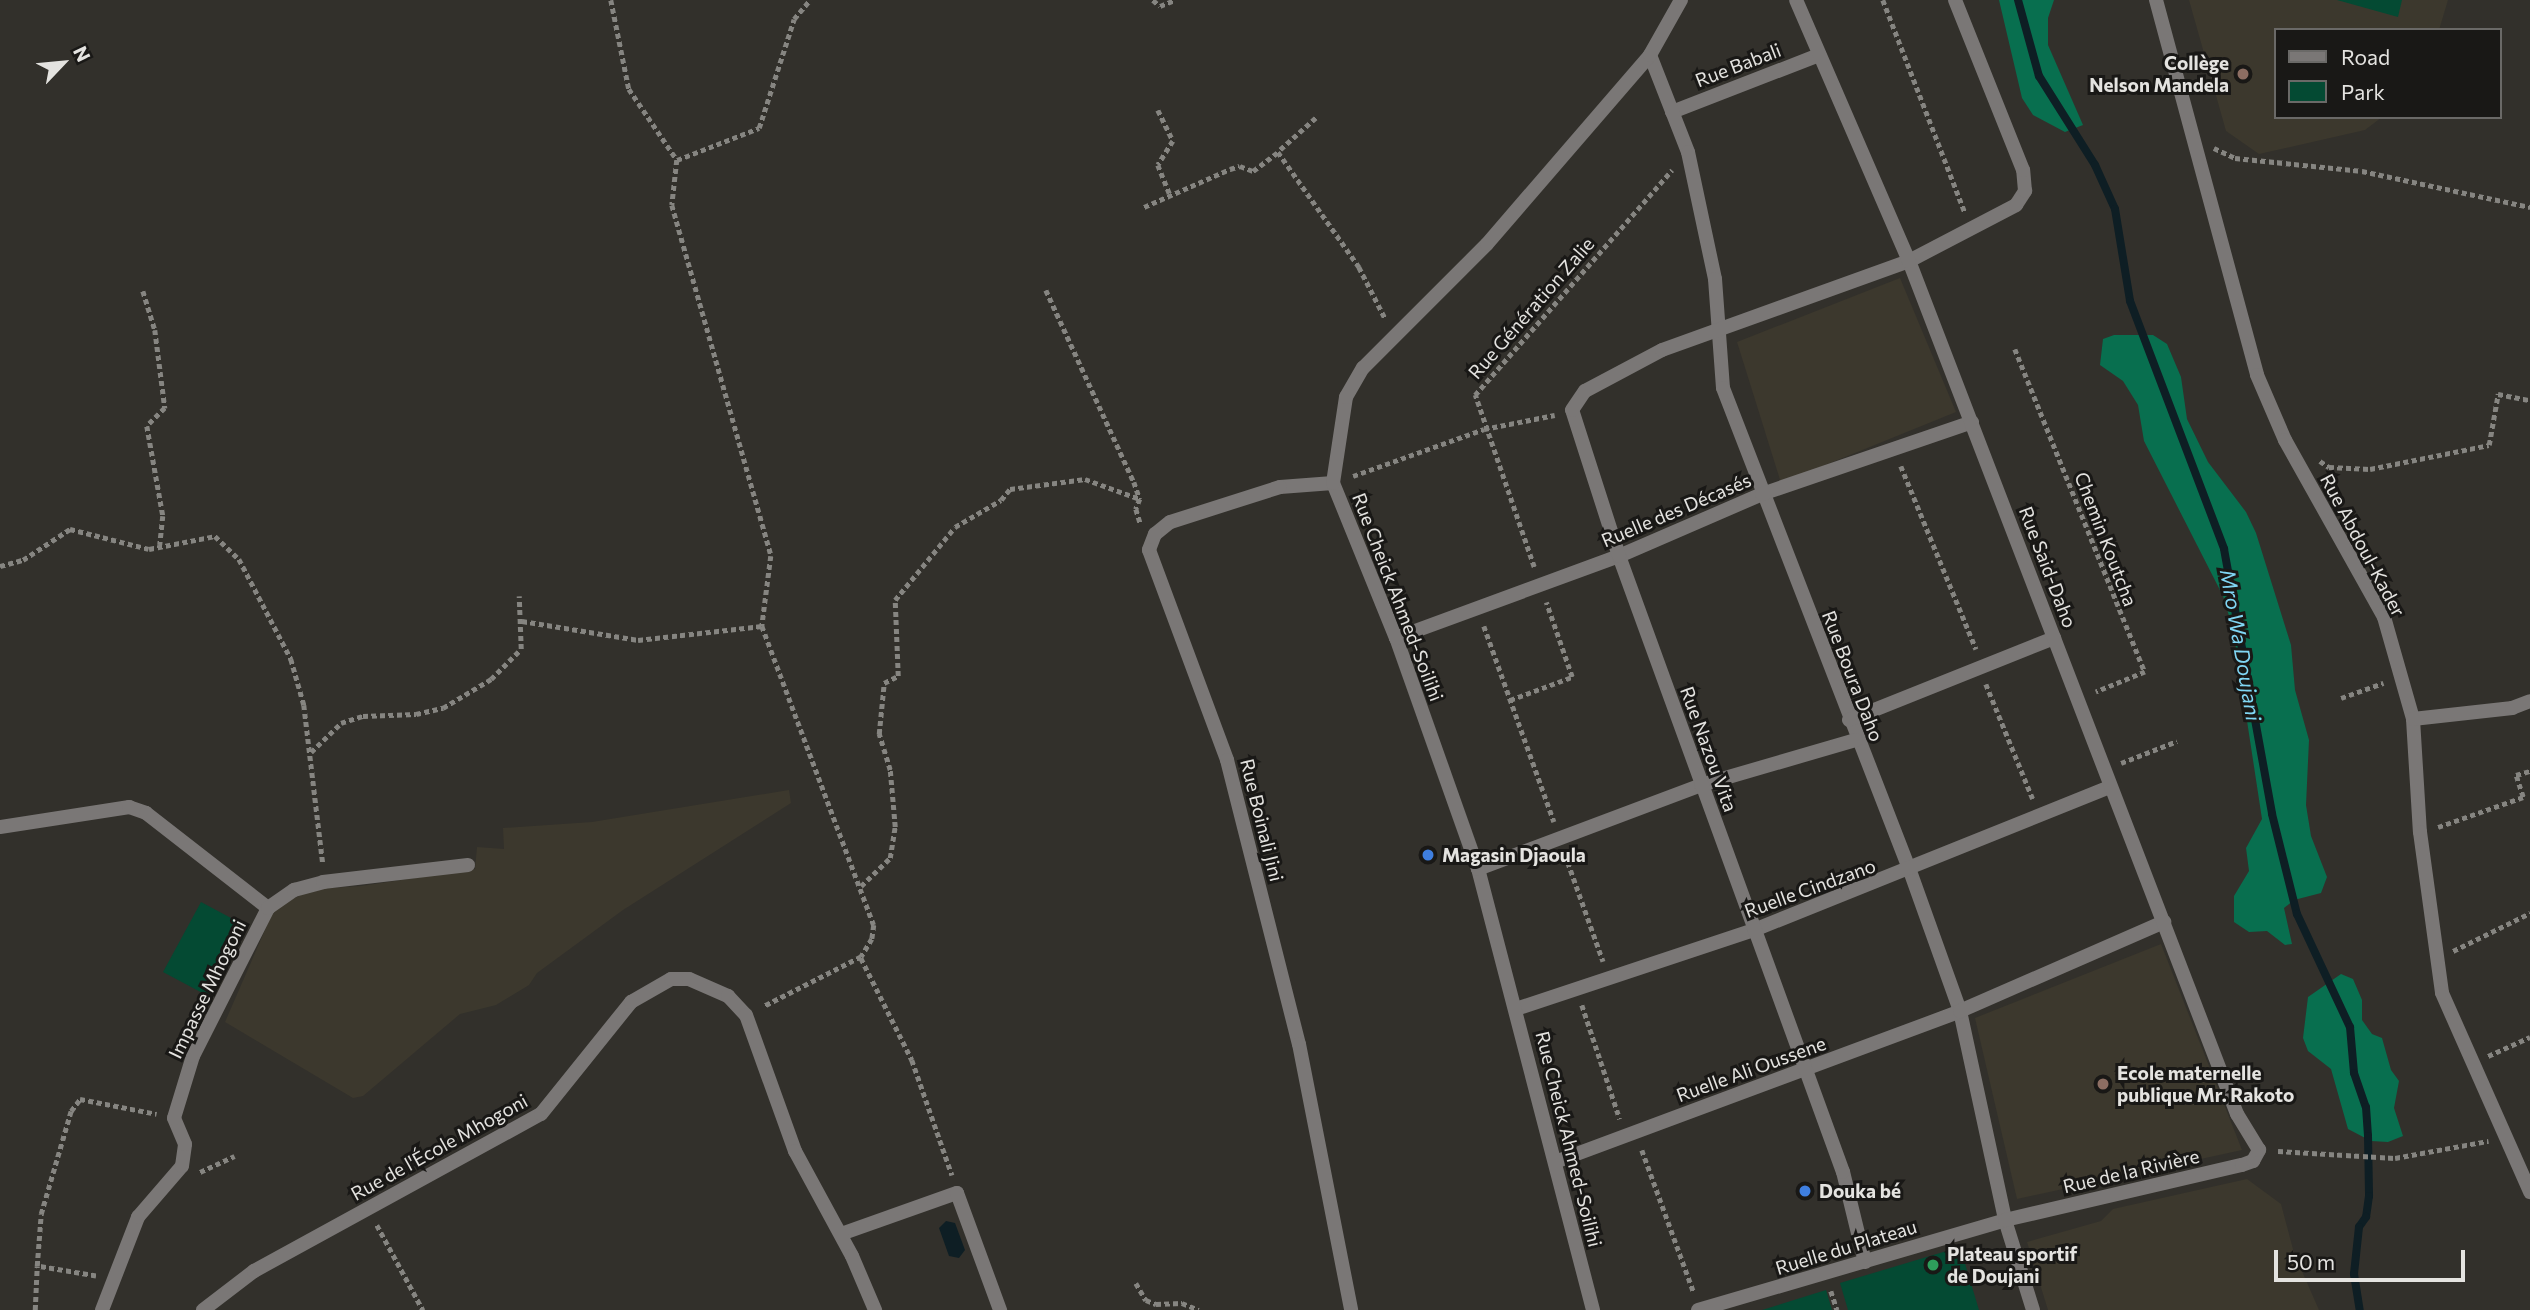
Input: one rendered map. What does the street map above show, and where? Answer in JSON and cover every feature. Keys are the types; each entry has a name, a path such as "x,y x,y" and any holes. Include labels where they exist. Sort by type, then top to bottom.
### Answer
{"street":[{"name":"Rue Cheick Ahmed-Soilihi","path":"1593,1310 1517,1009 1478,869 1396,638 1334,483 1346,397 1363,368 1487,244 1650,55 1681,0"},
{"name":"Rue Said-Daho","path":"1796,0 1909,261 2237,1114 2259,1150"},
{"path":"1573,410 1585,391 1608,376 1719,327 1909,261 2016,205 2025,191 2024,181 1955,0"},
{"name":"Rue Abdoul-Kader","path":"2156,0 2257,375 2285,440 2384,617 2413,719 2420,832 2442,993 2530,1192"},
{"name":"Rue Boura Daho","path":"1650,55 1688,152 1715,279 1723,388 1856,740 1910,871 1960,1012 2005,1220 2033,1310"},
{"name":"Rue Babali","path":"1672,112 1819,55"},
{"name":"Rue Nazou Vita","path":"1573,410 1619,556 1843,1172 1864,1262"},
{"name":"Ruelle des Décasés","path":"1396,638 1619,556 1762,494 1972,422"},
{"path":"1149,550 1155,534 1170,522 1280,487 1334,483"},
{"name":"Rue Boinali Jini","path":"1149,550 1227,760 1299,1044 1351,1310"},
{"path":"1849,720 2054,638"},
{"path":"2413,719 2512,708 2530,701"},
{"path":"1478,869 1701,785 1856,740"},
{"name":"Ruelle Cindzano","path":"1517,1009 1754,930 1910,871 2110,787"},
{"path":"0,827 129,807 146,813 268,908"},
{"name":"Impasse Mhogoni","path":"174,1118 193,1056 268,908 294,890 323,882 468,866"},
{"name":"Ruelle Ali Oussene","path":"1555,1162 1960,1012 2164,922"},
{"name":"Rue de l'École Mhogoni","path":"203,1310 254,1272 541,1114 631,1002 671,979 707,984 728,996 746,1015 795,1151 841,1234 875,1310"},
{"path":"103,1310 138,1217 182,1166 185,1144 174,1118"},
{"name":"Rue de la Rivière","path":"2005,1220 2242,1165 2253,1161 2259,1150"},
{"path":"841,1234 957,1193 1000,1310"},
{"name":"Ruelle du Plateau","path":"1699,1310 2005,1220"}],"path":[{"path":"611,0 629,89 677,160 672,205 771,556 762,626 874,925 861,957 746,1015"},
{"path":"677,160 759,128 794,19 810,0"},
{"path":"1153,0 1160,6 1175,0"},
{"path":"1884,0 1972,229"},
{"path":"1158,110 1173,141 1158,165 1170,195"},
{"path":"1144,207 1240,166 1253,171 1316,118"},
{"path":"2191,137 2235,158 2373,173 2530,207"},
{"path":"1278,152 1359,267 1395,338"},
{"name":"Rue Génération Zalie","path":"1510,700 1572,677 1484,429 1475,396 1688,152"},
{"path":"1046,290 1140,499 1136,509 1149,550"},
{"path":"143,291 155,330 165,408 147,426 163,516 160,545"},
{"name":"Chemin Koutcha","path":"2015,349 2145,672 2078,699"},
{"path":"2318,460 2329,467 2370,469 2489,445 2498,394 2530,400"},
{"path":"1334,483 1484,429 1573,410"},
{"path":"1894,449 1983,667 1988,692 2040,817"},
{"path":"861,886 890,858 895,827 890,770 879,734 884,683 898,676 895,600 955,527 1001,500 1010,489 1085,479 1140,499"},
{"path":"0,566 23,560 70,529 149,549 215,536 239,559 291,659 304,705 323,882"},
{"path":"310,752 341,723 363,716 416,714 443,708 491,679 521,649 519,596"},
{"path":"1478,608 1609,978"},
{"path":"522,621 638,640 762,626"},
{"path":"2341,698 2400,676"},
{"path":"2105,770 2177,741"},
{"path":"2420,832 2523,797 2516,775 2530,771"},
{"path":"2436,958 2479,942 2530,913"},
{"path":"861,957 912,1060 941,1134 957,1193"},
{"path":"1577,989 1699,1310"},
{"path":"2475,1063 2530,1037"},
{"path":"35,1310 41,1214 75,1101 107,1102 174,1118"},
{"path":"2259,1150 2395,1157 2508,1138"},
{"path":"182,1166 195,1175 234,1156"},
{"path":"368,1208 423,1310"},
{"path":"37,1266 114,1280"},
{"path":"1136,1283 1146,1300 1156,1304 1182,1303 1199,1310"}],"shaded area":[{"name":"Collège Nelson Mandela","path":"2189,0 2448,0 2440,28 2274,28 2274,119 2379,119 2365,130 2259,154 2226,131"},
{"path":"1900,278 1956,412 1781,483 1737,342"},
{"path":"789,790 791,803 623,910 537,973 529,985 496,1005 460,1014 363,1096 353,1098 225,1022 275,907 314,889 361,886 475,869 477,847 504,849 503,828 592,822"},
{"name":"Ecole maternelle publique Mr. Rakoto","path":"2161,944 2242,1150 2017,1199 1975,1018"},
{"path":"2247,1179 2281,1204 2294,1253 2319,1310 2048,1310 2027,1242 2101,1221 2113,1209"},
{"path":"946,1221 955,1223 965,1250 959,1258 949,1256 939,1228"}],"green space":[{"path":"1999,0 2054,0 2048,18 2048,45 2083,125 2065,132 2033,115 2022,98"},
{"path":"2337,0 2402,0 2398,17"},
{"path":"2114,335 2153,335 2167,344 2181,377 2187,419 2208,462 2246,512 2256,533 2291,645 2295,690 2309,740 2306,805 2311,836 2327,877 2321,893 2294,900 2284,908 2292,944 2285,945 2267,931 2249,932 2234,922 2234,896 2249,871 2246,848 2262,819 2233,629 2223,596 2144,441 2138,405 2123,381 2100,365 2103,339"},
{"path":"201,902 246,926 208,996 163,972"},
{"path":"2341,974 2353,979 2362,1000 2362,1020 2372,1034 2382,1038 2391,1070 2399,1081 2394,1108 2403,1136 2388,1142 2371,1141 2348,1129 2331,1069 2308,1051 2303,1038 2308,997"},
{"name":"Plateau sportif de Doujani","path":"1960,1247 1979,1310 1848,1310 1840,1283"},
{"path":"1826,1290 1832,1310 1762,1310"}],"waterway":[{"name":"Mro Wa Doujani","path":"2018,0 2039,76 2095,165 2115,209 2130,301 2224,549 2272,814 2297,914 2350,1027 2354,1073 2366,1107 2368,1136 2369,1196 2366,1217 2359,1227 2354,1274 2360,1310"}],"place":[{"name":"Collège Nelson Mandela","path":"2243,74"},
{"name":"Magasin Djaoula","path":"1428,855"},
{"name":"Ecole maternelle publique Mr. Rakoto","path":"2103,1084"},
{"name":"Douka bé","path":"1805,1191"},
{"name":"Plateau sportif de Doujani","path":"1933,1265"}]}
